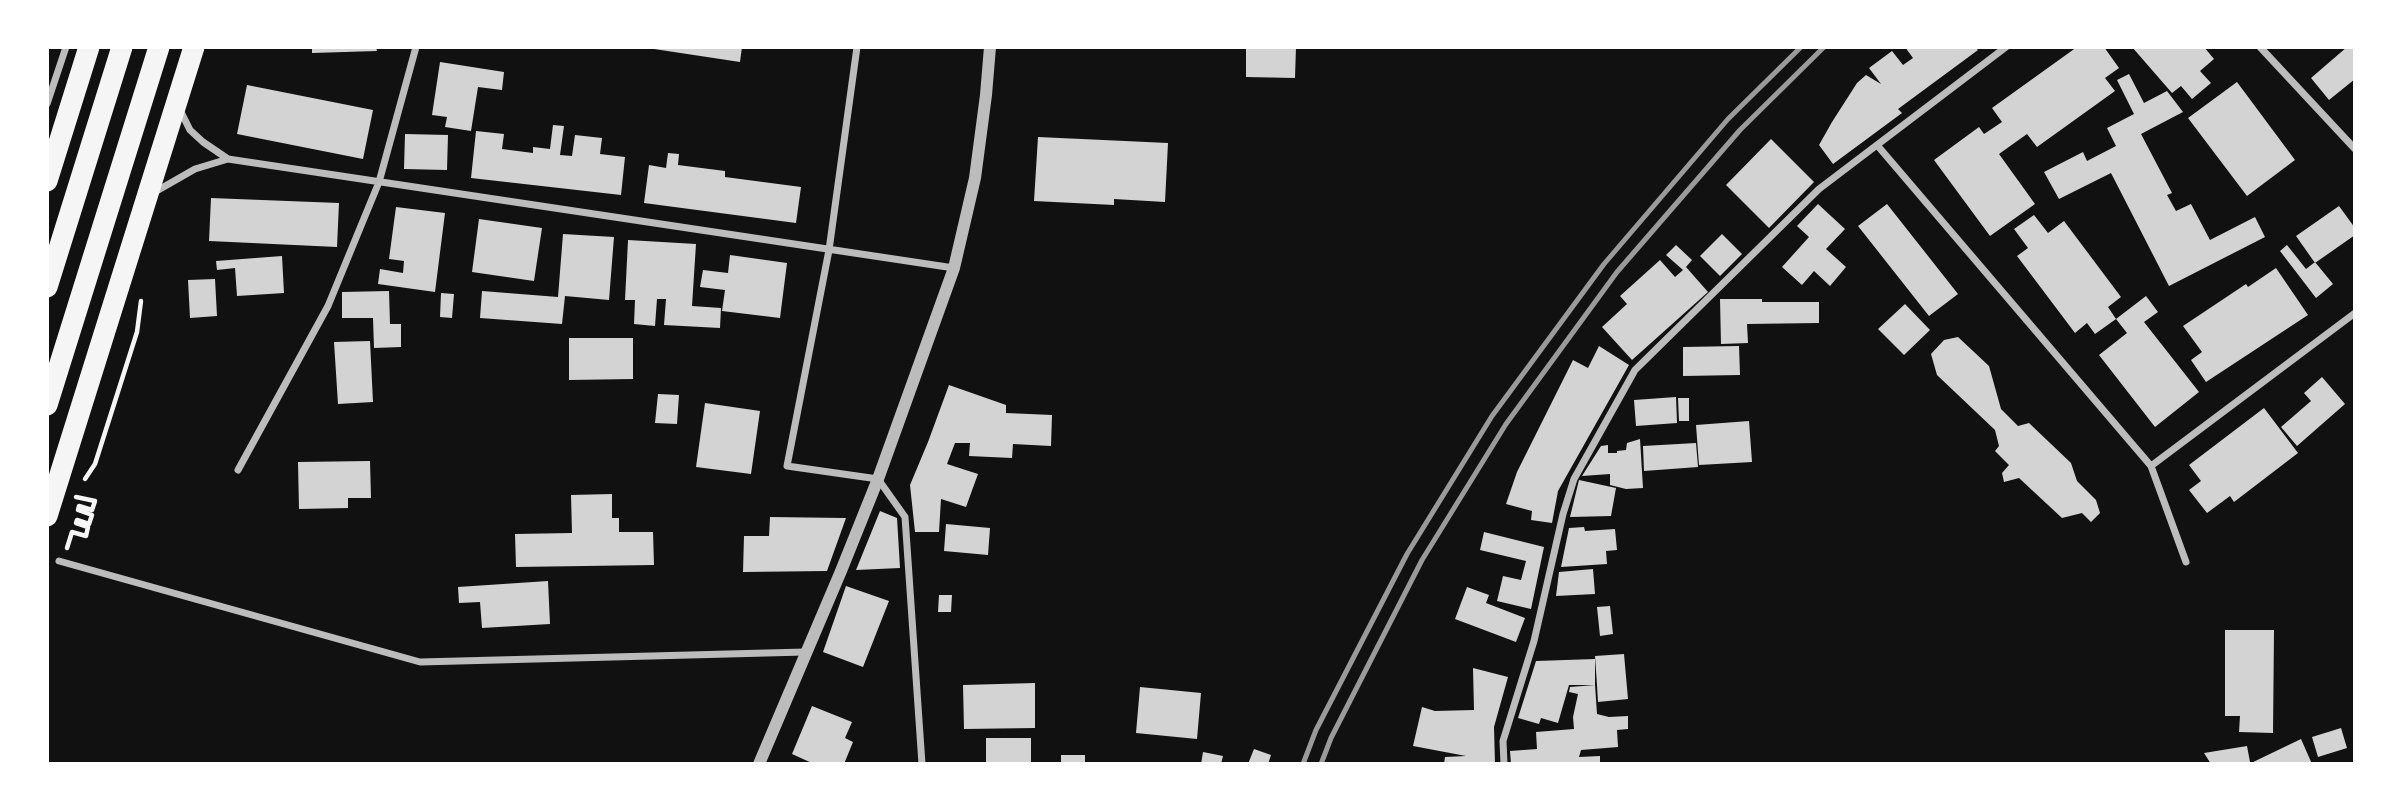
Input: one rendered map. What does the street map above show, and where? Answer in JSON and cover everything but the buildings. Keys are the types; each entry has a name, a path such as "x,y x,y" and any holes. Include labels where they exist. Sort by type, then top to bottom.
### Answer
{"highway":[{"path":"47,181 89,47"},
{"path":"47,287 122,47"},
{"path":"47,405 159,47"},
{"path":"47,516 194,47"}],"street":[{"path":"47,104 66,47"},
{"path":"239,470 328,306 379,182 416,47"},
{"path":"857,47 829,250 787,466 878,479 905,517 922,764"},
{"path":"759,764 878,479 954,268 975,178 990,47"},
{"path":"1504,764 1503,741 1534,641 1563,514 1574,479 1635,370 1819,189 2006,47"},
{"path":"2260,47 2355,149"},
{"path":"177,104 190,130 228,159"},
{"path":"1877,145 2151,466 2186,562"},
{"path":"149,195 195,169 228,159 954,268"},
{"path":"2151,466 2355,313"},
{"path":"61,561 420,662 805,652"}],"path":[{"path":"61,561 72,532 86,536 89,527 76,523 77,520 89,524 92,515 78,510 79,506 92,510 95,501"}],"railway":[{"path":"1303,764 1316,730 1407,554 1492,416 1604,264 1728,119 1801,47"},
{"path":"1321,764 1331,738 1422,560 1506,424 1617,272 1740,130 1824,47"}]}
